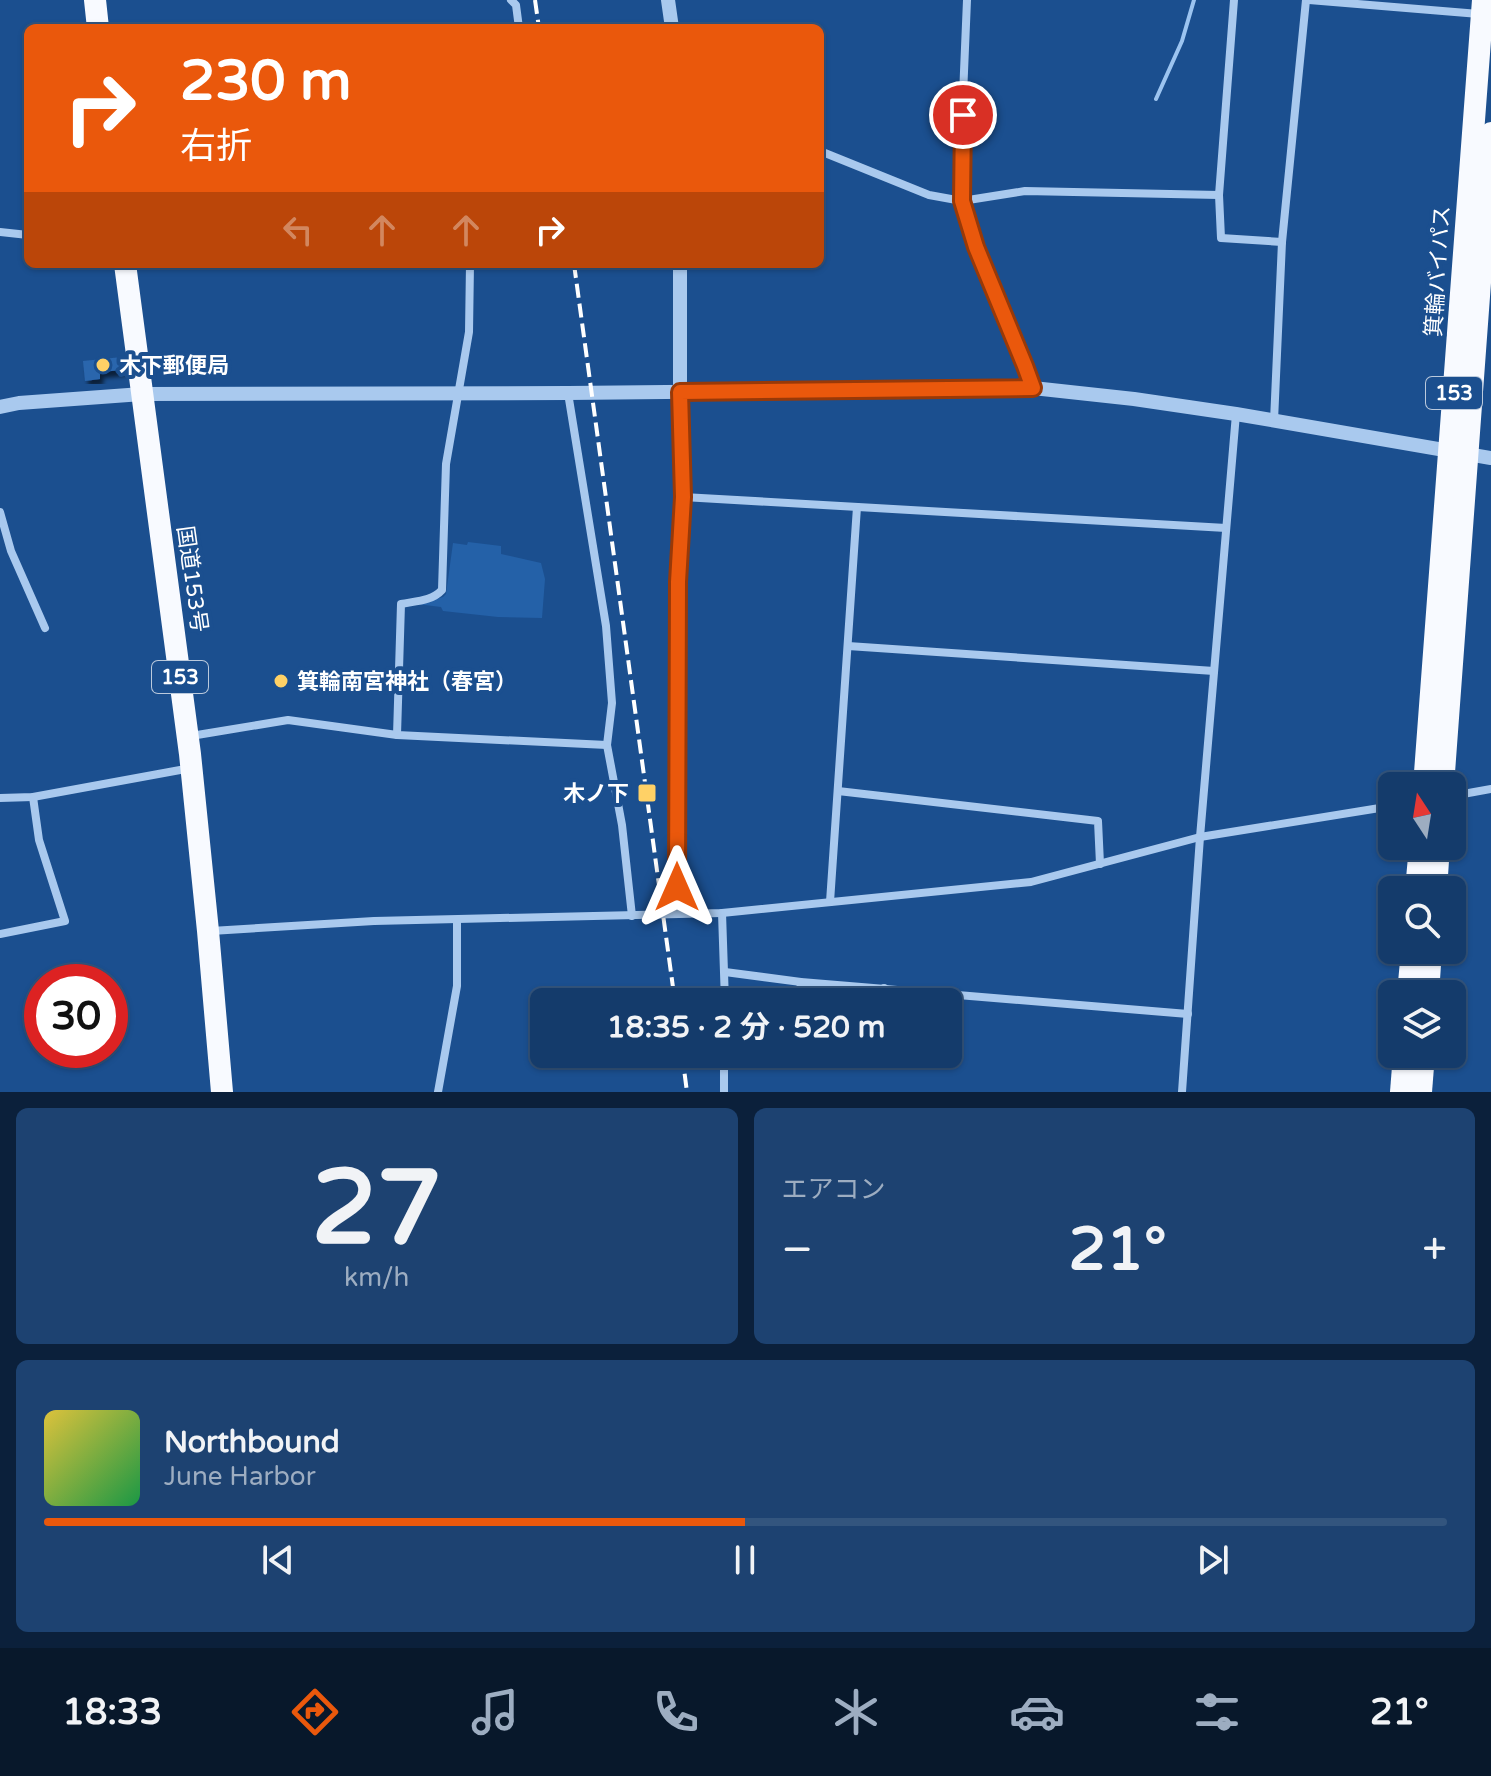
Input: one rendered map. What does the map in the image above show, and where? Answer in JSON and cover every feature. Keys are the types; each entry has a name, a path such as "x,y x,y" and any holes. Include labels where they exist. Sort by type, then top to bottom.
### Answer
{"highway":[{"path":"95,0 98,24"},
{"name":"箕輪バイパス","path":"1444,772 1485,10"},
{"name":"箕輪バイパス","path":"1425,772 1491,133"},
{"name":"国道153号","path":"126,268 188,736 222,1092"},
{"path":"1401,1092 1403,1068"},
{"path":"1421,1092 1423,1068"}],"street":[{"path":"511,0 516,5 518,24"},
{"path":"668,0 671,24"},
{"path":"967,0 961,143 962,201 976,247 1033,388"},
{"path":"1234,0 1219,195 1221,238 1282,242"},
{"path":"1274,421 1282,242 1307,0 1485,10"},
{"path":"824,153 929,195 962,201 1025,191 1219,195"},
{"path":"0,232 24,235"},
{"path":"397,735 401,604 429,599 442,590 446,464 469,332 470,268"},
{"path":"676,914 678,582 683,497 680,268"},
{"path":"0,407 142,394 1033,388 1236,414 1491,458"},
{"path":"568,393 606,626 612,703 607,745 622,825 632,916"},
{"path":"1182,1092 1236,414"},
{"path":"683,497 1226,528"},
{"path":"830,902 857,507"},
{"path":"0,512 11,551 45,628"},
{"path":"848,646 1214,671"},
{"path":"188,736 288,720 397,735 607,745"},
{"path":"0,798 33,797 191,768"},
{"path":"1466,793 1491,789"},
{"path":"838,791 1098,821 1100,864"},
{"path":"0,934 65,921 39,840 33,797"},
{"path":"208,931 374,921 722,913 1031,882 1200,837 1378,808"},
{"path":"722,913 725,988"},
{"path":"438,1092 457,986 457,920"},
{"path":"725,972 884,988"},
{"path":"800,988 801,982"},
{"path":"962,995 1188,1014"},
{"path":"724,1068 724,1092"}],"shaded area":[{"path":"468,542 501,546 501,554 541,563 545,579 542,618 443,611 441,607 417,604 446,594 453,543 467,545"}],"building":[{"name":"木下郵便局","path":"122,357 123,370 100,372 100,379 85,381 83,361"}],"waterway":[{"path":"1156,99 1182,41 1194,0"}],"railway":[{"path":"535,0 538,24"},
{"path":"575,268 673,988"},
{"path":"684,1068 687,1092"}],"place":[{"name":"木下郵便局","path":"103,365"},
{"name":"箕輪南宮神社（春宮）","path":"281,681"},
{"name":"木ノ下","path":"647,793"}],"route":[{"path":"677,887 678,582 683,497 680,392 1033,388 976,247 962,201 963,115"}]}
